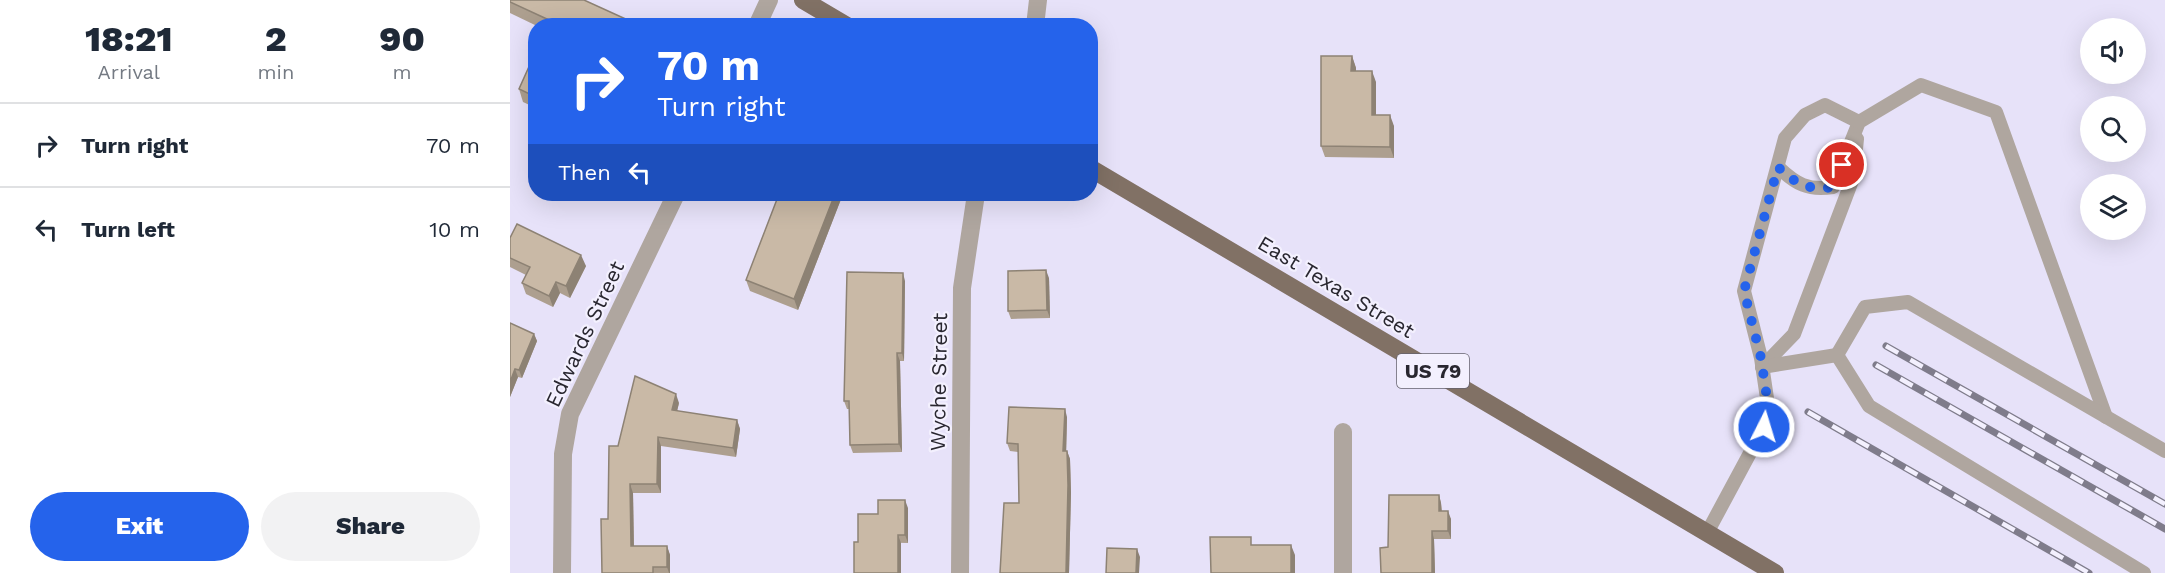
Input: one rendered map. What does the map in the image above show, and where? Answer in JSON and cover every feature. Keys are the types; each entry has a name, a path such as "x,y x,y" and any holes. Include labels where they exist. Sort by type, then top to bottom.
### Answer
{"main road":[{"path":"804,0 834,18"},
{"name":"East Texas Street","path":"1098,173 1707,533 1765,570"}],"street":[{"path":"761,18 770,0"},
{"path":"1036,18 1038,0"},
{"name":"Edwards Street","path":"562,573 563,454 570,414 673,201"},
{"name":"Wyche Street","path":"960,573 962,288 975,201"},
{"path":"1343,432 1343,573"}],"lane":[{"path":"1778,167 1795,183 1816,190 1833,187 1859,122 1921,85 1996,112 2106,417"},
{"path":"1707,533 1764,427 1768,405 1744,291 1785,138 1805,115 1825,105 1859,122"},
{"path":"1762,368 1794,334 1853,178 1859,122"},
{"path":"1762,368 1837,355 1865,307 1908,302 2165,451"},
{"path":"1837,355 1869,406 2144,573"}],"building":[{"path":"510,0 584,0 623,18 545,18"},
{"path":"1321,56 1352,56 1351,71 1372,71 1372,115 1390,115 1390,147 1321,146"},
{"path":"528,69 528,93 519,89"},
{"path":"776,201 832,201 794,299 746,280"},
{"path":"517,224 581,255 566,286 556,282 549,296 522,283 530,267 510,258 510,238"},
{"path":"1046,270 1047,310 1008,311 1008,271"},
{"path":"847,272 903,273 902,353 897,353 899,444 850,445 849,401 844,401"},
{"path":"510,323 534,334 519,370 515,369 510,382"},
{"path":"635,376 676,394 672,410 737,420 733,448 658,437 657,484 630,484 631,546 667,546 667,567 653,567 653,573 602,573 601,519 608,519 609,446 618,446"},
{"path":"1009,407 1065,409 1063,451 1067,451 1068,485 1066,573 1000,573 1004,503 1019,503 1018,444 1007,443"},
{"path":"1389,495 1439,495 1439,511 1448,511 1448,531 1432,531 1432,573 1381,573 1380,548 1388,547"},
{"path":"878,500 905,500 905,535 898,535 898,573 854,573 854,542 858,542 858,514 878,514"},
{"path":"1210,537 1251,537 1251,545 1291,545 1291,573 1211,573"},
{"path":"1107,548 1137,549 1136,573 1106,573"}],"railway":[{"path":"1886,346 2165,504"},
{"path":"1876,365 2165,529"},
{"path":"1808,412 2089,573"}],"route":[{"path":"1764,427 1768,405 1761,358 1744,291 1778,167 1795,183 1816,190 1833,187 1842,165"}]}
